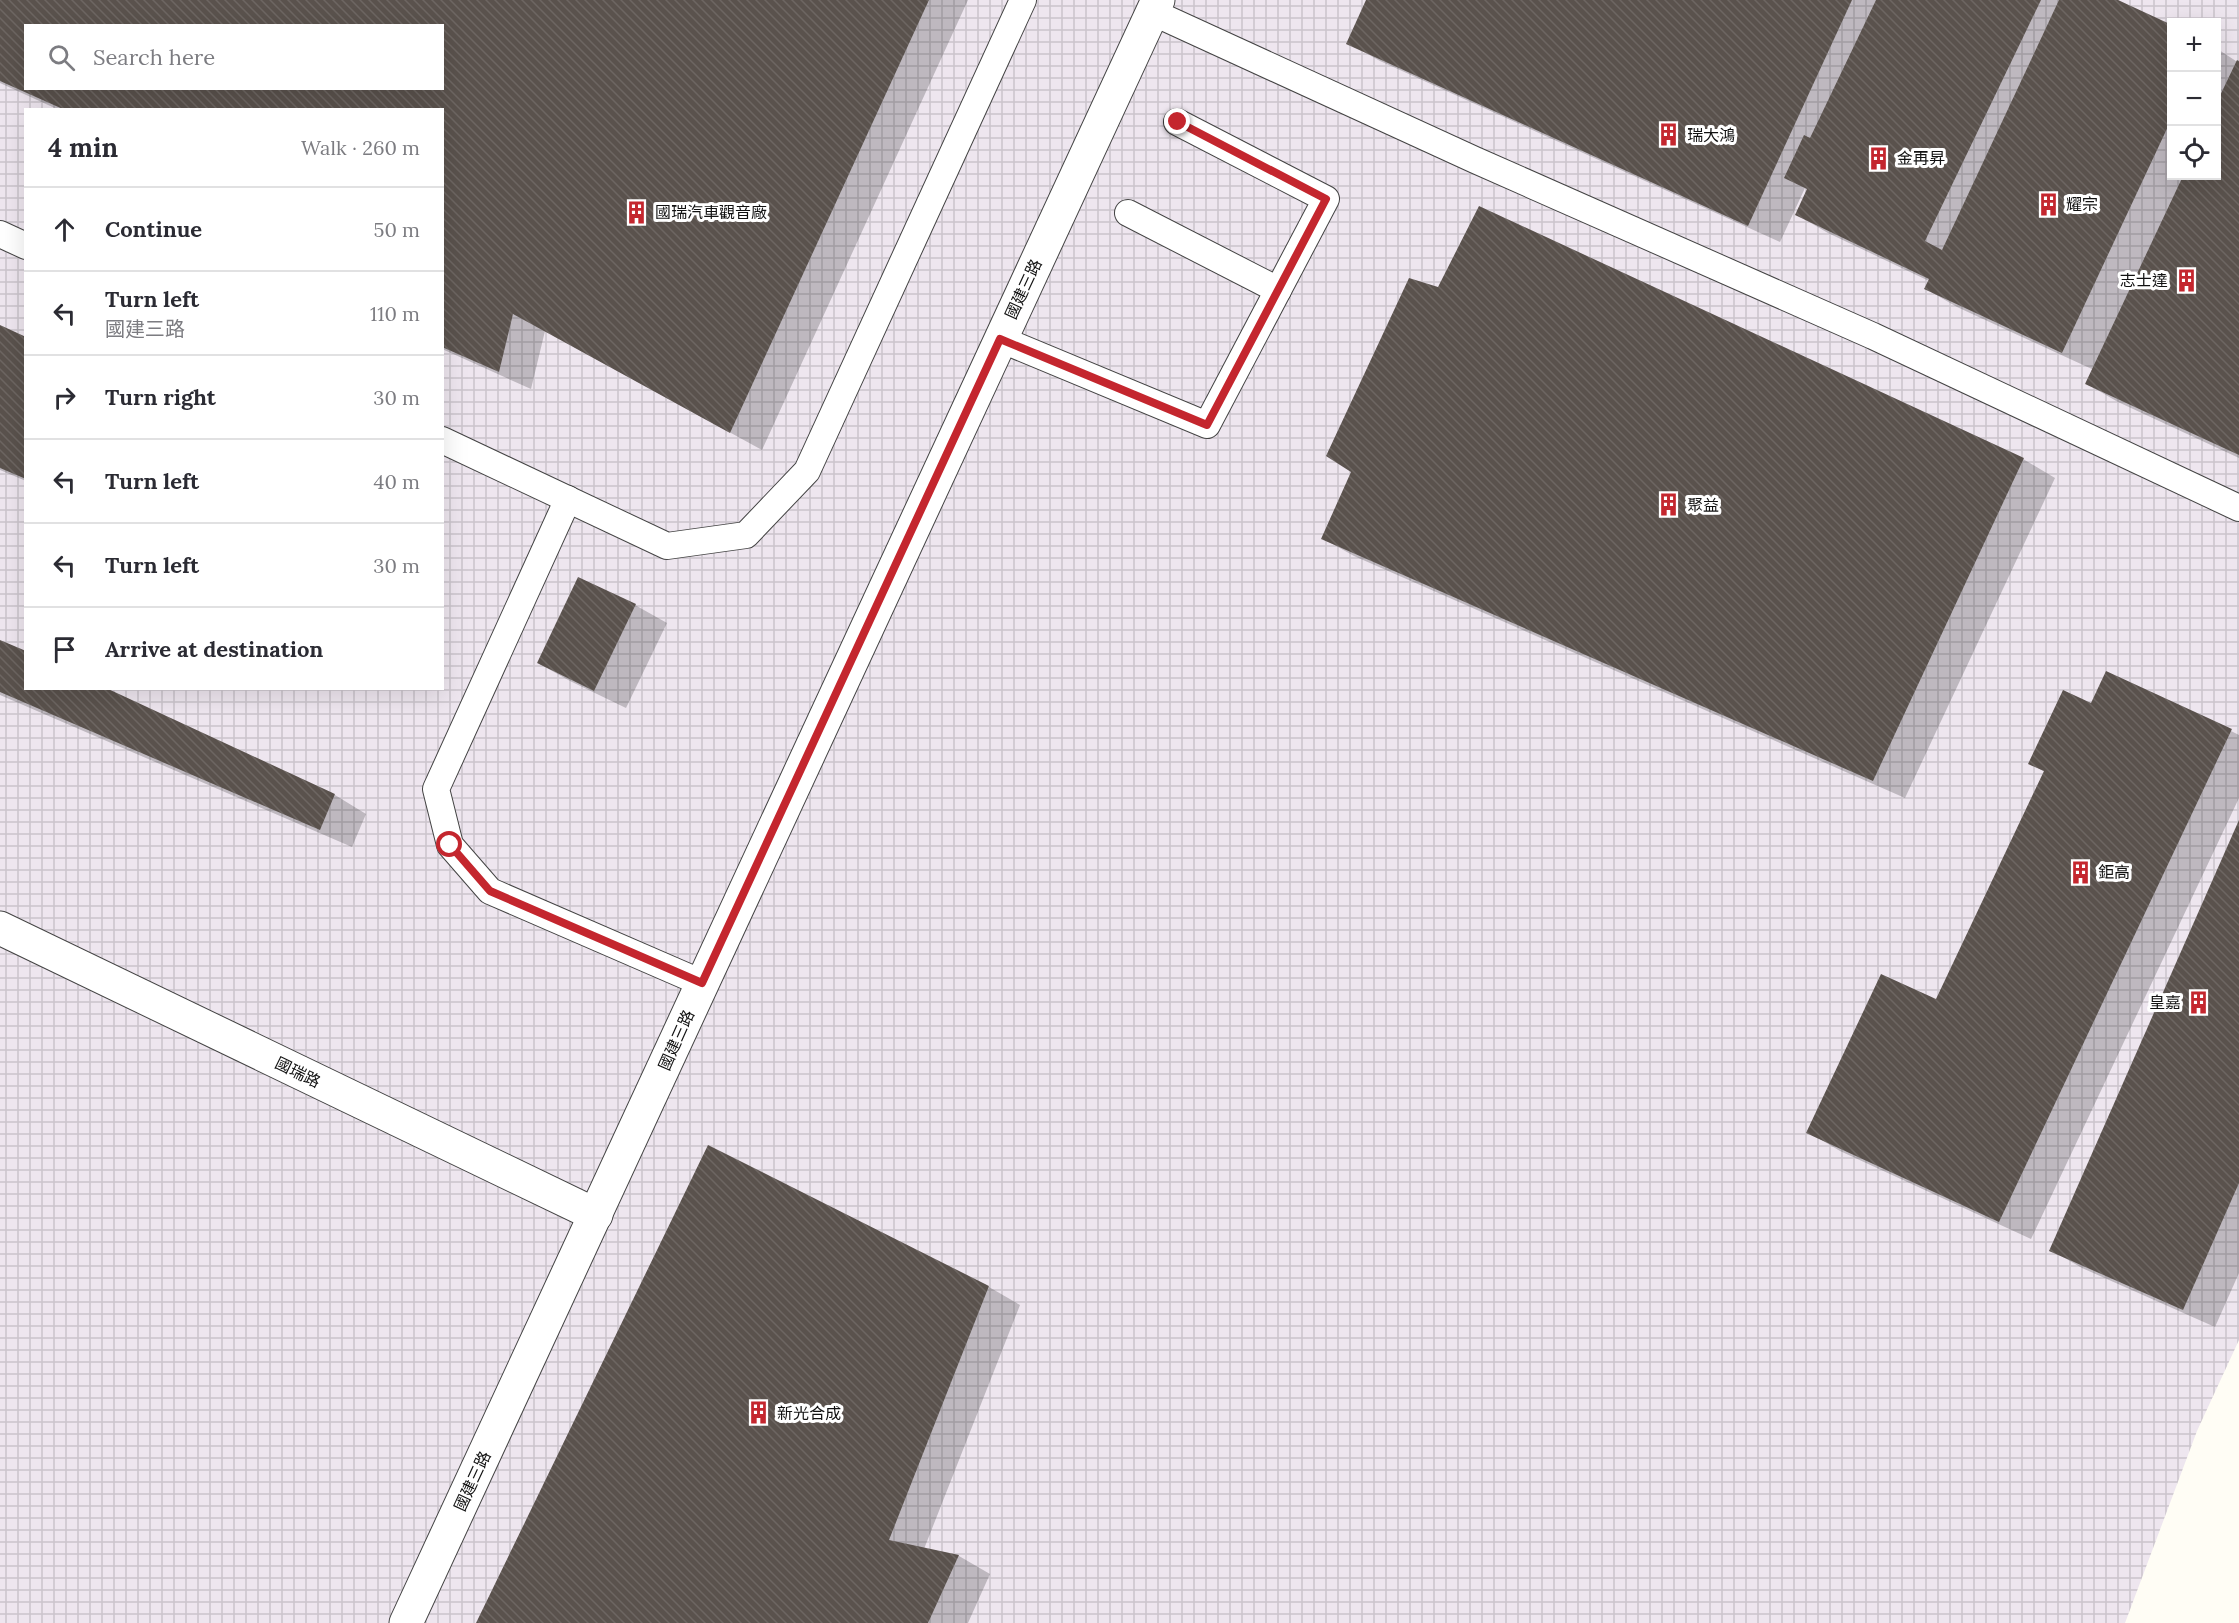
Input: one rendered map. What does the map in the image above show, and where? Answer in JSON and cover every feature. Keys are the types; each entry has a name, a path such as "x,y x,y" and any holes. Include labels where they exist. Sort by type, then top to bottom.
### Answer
{"street":[{"name":"國建三路","path":"406,1623 1155,6"},
{"name":"國瑞路","path":"0,928 596,1215"}],"lane":[{"path":"444,442 668,546 746,535 807,471 1023,0"},
{"path":"1155,6 1475,160 1873,336 2239,508"},
{"path":"1000,339 1207,425 1326,199 1178,122"},
{"path":"1128,213 1278,290"},
{"path":"0,234 24,245"},
{"path":"568,499 436,789 450,845 490,891 702,983"}],"shaded area":[{"path":"0,0 2239,0 2239,1340 2197,1431 2125,1623 0,1623"}],"building":[{"name":"國瑞汽車觀音廠","path":"0,0 929,0 730,433 513,314 499,372 444,348 444,108 61,108 0,81"},
{"name":"瑞大鴻","path":"1366,0 1852,0 1748,226 1346,44"},
{"path":"1876,0 2041,0 1925,241 1942,250 2059,0 2118,0 2167,23 2167,129 2062,353 1924,289 1929,279 1795,215 1807,189 1784,178 1804,135 1810,138"},
{"name":"志士達","path":"2237,60 2239,61 2239,455 2085,384 2181,180 2221,180 2221,94"},
{"name":"聚益","path":"1479,206 2024,458 1873,781 1321,539 1351,472 1326,456 1409,278 1438,287"},
{"path":"0,325 24,336 24,478 0,468"},
{"path":"578,577 636,604 594,691 537,663"},
{"path":"0,640 24,650 24,690 110,690 335,794 320,830 0,692"},
{"name":"鉅高","path":"2106,671 2232,729 1999,1222 1806,1133 1881,974 1936,999 2044,771 2028,764 2063,690 2091,703"},
{"name":"皇嘉","path":"2239,820 2239,1183 2183,1310 2049,1251"},
{"name":"新光合成","path":"708,1145 989,1286 889,1540 959,1555 928,1623 476,1623"}],"place":[{"name":"瑞大鴻","path":"1669,135"},
{"name":"金再昇","path":"1879,158"},
{"name":"耀宗","path":"2048,204"},
{"name":"國瑞汽車觀音廠","path":"637,212"},
{"name":"志士達","path":"2186,280"},
{"name":"聚益","path":"1669,505"},
{"name":"鉅高","path":"2080,872"},
{"name":"皇嘉","path":"2199,1002"},
{"name":"新光合成","path":"759,1413"}],"route":[{"path":"450,845 490,891 702,983 1000,339 1207,425 1326,199 1178,122"}]}
